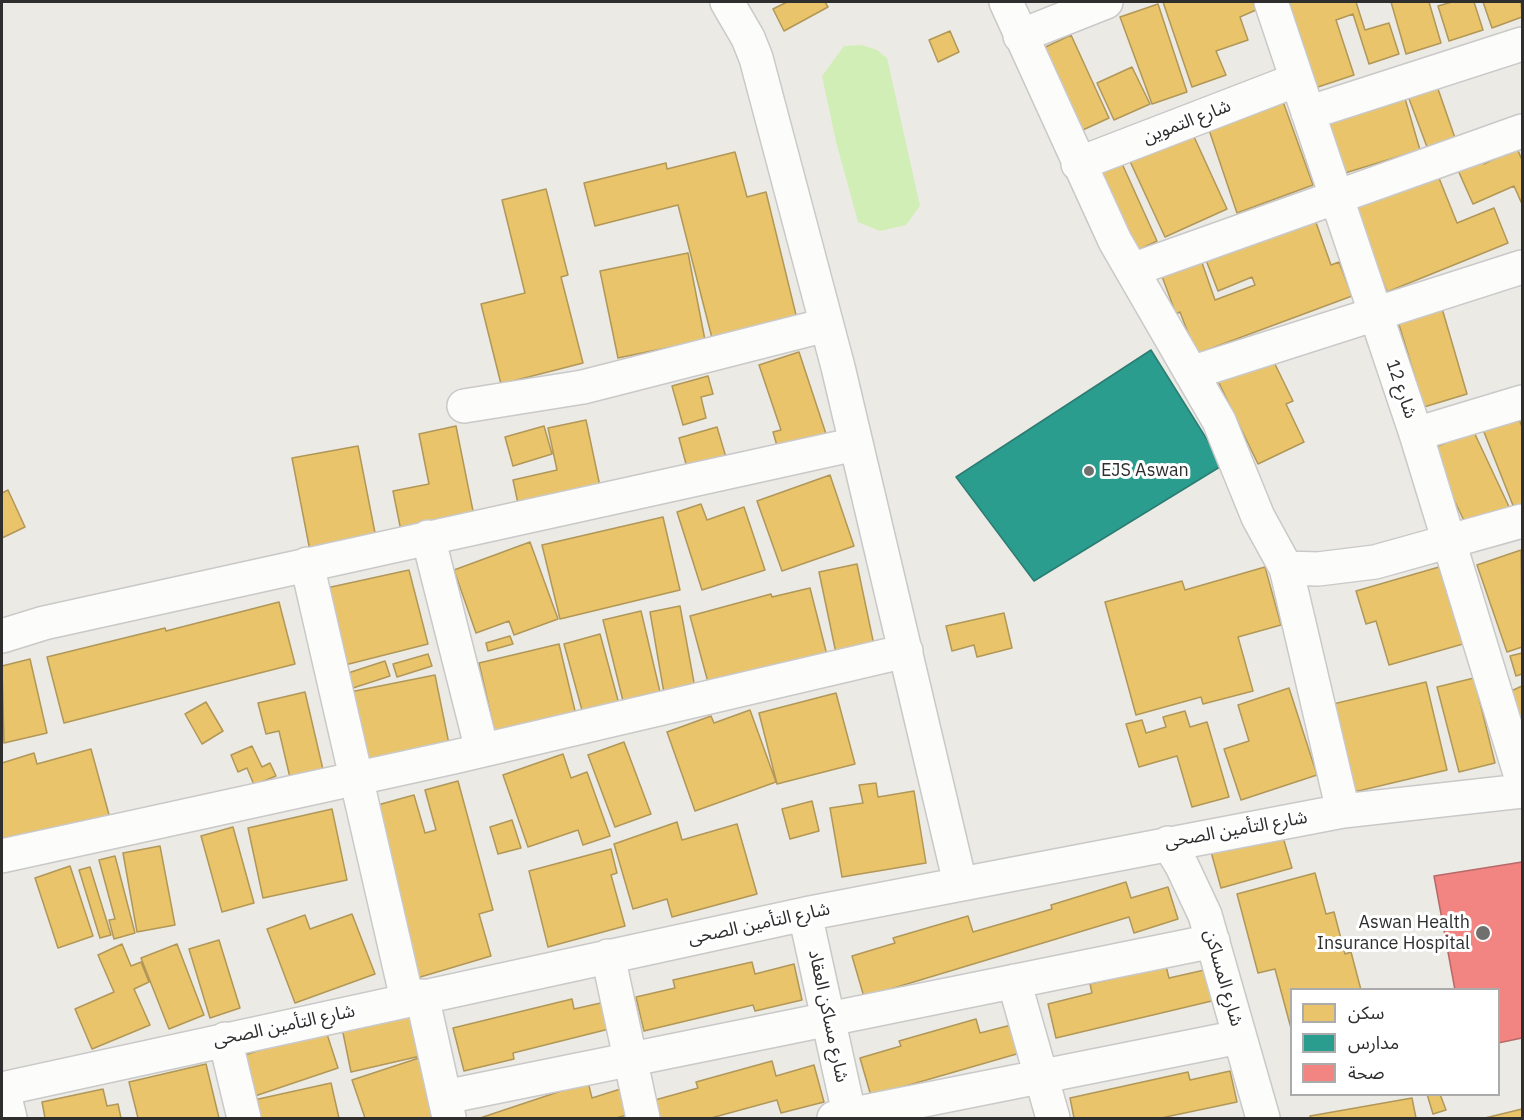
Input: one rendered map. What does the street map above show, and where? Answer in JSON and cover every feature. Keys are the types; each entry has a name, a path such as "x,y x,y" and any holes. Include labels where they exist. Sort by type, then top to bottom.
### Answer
{"street":[{"path":"727,2 748,38 756,58 856,444 960,883"},
{"path":"1006,2 1078,164 1132,270 1219,421 1258,517 1286,568 1343,811"},
{"path":"1020,36 1106,2"},
{"name":"شارع 12","path":"1271,2 1416,434 1522,780"},
{"path":"1308,113 1522,44"},
{"name":"شارع التموين","path":"1078,164 1296,80"},
{"path":"1132,270 1336,195 1522,131"},
{"path":"1191,373 1522,267"},
{"path":"464,406 584,387 826,325"},
{"path":"1416,434 1522,402"},
{"path":"2,636 44,623 856,444"},
{"path":"1286,568 1318,570 1375,562 1450,543 1522,521"},
{"path":"428,537 482,750"},
{"path":"308,564 355,779 447,1108 630,1059 1213,941"},
{"path":"2,856 355,779 906,651"},
{"name":"شارع التأمين الصحى","path":"5,1099 225,1039 805,914 1343,811 1522,791"},
{"name":"شارع المساكن","path":"1168,843 1195,890 1213,941 1263,1119"},
{"name":"شارع مساكن العقاد","path":"805,914 828,1019 844,1118"},
{"path":"608,956 643,1119"},
{"path":"1014,981 1053,1119"},
{"path":"844,1118 1239,1037"},
{"path":"225,1039 244,1119"}],"green space":[{"path":"862,45 877,50 887,58 920,206 906,225 880,231 858,222 836,142 822,76 844,46"}],"building: سكن":[{"path":"787,2 825,2 828,7 784,31 773,9"},
{"path":"1163,2 1253,2 1256,10 1240,17 1248,40 1216,51 1226,75 1192,87"},
{"path":"1287,2 1356,2 1365,30 1389,23 1399,54 1369,64 1353,14 1336,20 1354,75 1315,88"},
{"path":"1391,2 1429,2 1441,43 1406,54"},
{"path":"1452,2 1474,2 1483,30 1449,41 1438,6"},
{"path":"1483,2 1521,2 1522,17 1492,28"},
{"path":"1158,4 1187,92 1152,104 1120,17"},
{"path":"950,31 959,52 938,62 929,40"},
{"path":"1071,35 1109,118 1074,134 1035,52"},
{"path":"1132,67 1150,104 1114,120 1097,83"},
{"path":"1437,86 1455,138 1427,147 1408,96"},
{"path":"1404,95 1420,150 1345,173 1328,118"},
{"path":"1281,96 1313,185 1237,213 1207,124"},
{"path":"1190,128 1227,209 1165,237 1128,157"},
{"path":"1517,148 1522,160 1522,204 1514,186 1473,204 1457,168 1481,157 1484,164"},
{"path":"735,152 747,197 766,192 797,319 712,338 678,205 595,226 584,183 666,163 667,169"},
{"path":"1119,157 1157,241 1132,253 1093,169"},
{"path":"1437,173 1457,223 1494,208 1508,243 1387,292 1353,206"},
{"path":"546,189 568,275 561,277 583,363 501,384 481,304 525,293 502,200"},
{"path":"1313,214 1331,265 1339,262 1352,296 1196,354 1180,312 1176,314 1160,271 1200,257 1215,300 1255,285 1252,277 1218,291 1204,255"},
{"path":"688,253 705,340 618,358 600,271"},
{"path":"1441,305 1467,394 1424,407 1397,318"},
{"path":"799,352 828,440 780,456 773,432 781,430 759,365"},
{"path":"1271,356 1293,401 1286,404 1304,442 1258,464 1218,381"},
{"path":"708,376 713,394 701,397 706,418 683,425 672,386"},
{"path":"1517,413 1522,427 1522,511 1516,513 1482,427"},
{"path":"586,420 601,491 519,508 513,480 557,470 548,428"},
{"path":"456,426 474,516 401,531 393,491 429,484 419,434"},
{"path":"544,426 552,454 513,466 505,437"},
{"path":"717,427 728,464 689,475 679,438"},
{"path":"1473,430 1511,511 1469,531 1430,450"},
{"path":"358,446 376,538 310,551 292,458"},
{"path":"830,475 854,546 782,571 757,501"},
{"path":"8,490 25,527 2,538 2,493"},
{"path":"701,504 707,520 744,507 765,570 702,590 677,512"},
{"path":"663,517 680,590 560,619 542,545"},
{"path":"530,542 558,619 514,635 509,621 476,633 454,570"},
{"path":"1521,550 1522,647 1507,652 1477,565"},
{"path":"857,564 875,650 837,658 819,572"},
{"path":"1265,567 1281,625 1238,637 1253,691 1203,704 1201,697 1136,715 1105,602 1182,581 1185,590"},
{"path":"1439,567 1463,644 1389,665 1376,621 1366,624 1356,591"},
{"path":"409,570 428,644 341,666 322,589"},
{"path":"810,588 827,655 709,686 690,616 771,594 772,597"},
{"path":"279,602 295,664 64,723 47,657 165,628 166,631"},
{"path":"680,606 695,688 664,693 650,612"},
{"path":"641,611 661,696 624,705 603,620"},
{"path":"1004,613 1012,648 977,657 974,645 952,651 946,626"},
{"path":"600,634 619,704 583,714 564,644"},
{"path":"510,636 513,644 488,651 486,643"},
{"path":"559,644 576,715 495,733 479,663"},
{"path":"1522,653 1522,674 1516,676 1510,656"},
{"path":"428,654 432,666 397,677 393,664"},
{"path":"30,659 47,733 4,743 2,666"},
{"path":"385,661 390,676 353,688 348,673"},
{"path":"435,675 449,744 364,762 350,692"},
{"path":"1474,678 1495,763 1459,772 1437,687"},
{"path":"1426,682 1447,770 1354,792 1333,704"},
{"path":"1522,686 1522,723 1509,692"},
{"path":"1289,688 1317,775 1241,800 1224,749 1249,741 1238,705"},
{"path":"305,692 324,774 291,782 279,731 266,734 258,703"},
{"path":"836,693 855,764 777,784 759,713"},
{"path":"206,702 223,731 202,744 185,714"},
{"path":"750,710 776,782 695,811 667,732 711,716 714,723"},
{"path":"1185,711 1190,727 1207,722 1229,797 1192,807 1177,756 1139,767 1126,724 1142,720 1146,733 1166,727 1163,717"},
{"path":"624,742 651,814 615,827 588,755"},
{"path":"252,746 262,767 270,763 276,776 254,785 247,768 238,772 231,755"},
{"path":"91,749 111,822 2,850 2,763 34,753 37,764"},
{"path":"563,754 571,778 587,772 610,836 583,845 578,830 528,847 503,775"},
{"path":"458,781 493,910 479,914 491,956 417,978 374,806 414,795 425,833 436,830 425,790"},
{"path":"876,783 878,797 914,791 926,863 842,877 830,808 863,803 859,785"},
{"path":"812,801 819,831 790,839 782,809"},
{"path":"332,809 347,880 263,898 248,828"},
{"path":"512,820 521,848 498,854 490,827"},
{"path":"677,822 682,840 737,824 757,894 672,917 667,899 633,909 614,844"},
{"path":"233,827 254,903 222,912 201,836"},
{"path":"1280,827 1292,868 1221,888 1210,848"},
{"path":"160,846 175,925 137,932 123,853"},
{"path":"611,849 617,873 611,875 625,926 548,947 529,871"},
{"path":"115,856 135,933 114,939 109,920 115,919 99,860"},
{"path":"70,866 93,936 58,948 35,878"},
{"path":"90,867 111,935 100,938 79,870"},
{"path":"1315,873 1326,914 1334,912 1345,954 1351,952 1360,988 1290,988 1290,1025 1275,969 1258,973 1237,894"},
{"path":"1126,882 1131,898 1168,887 1178,919 1134,933 1129,917 864,997 852,956 895,943 893,938 968,916 973,932 1052,909 1051,905"},
{"path":"352,914 375,974 295,1003 267,929 305,915 310,929"},
{"path":"219,940 240,1008 210,1018 189,949"},
{"path":"122,944 131,966 141,962 149,982 134,989 150,1025 92,1049 75,1009 114,992 98,955"},
{"path":"177,944 204,1015 169,1029 141,958"},
{"path":"752,962 755,974 794,964 802,1000 755,1011 753,1005 644,1031 636,997 675,988 673,980"},
{"path":"1166,966 1169,978 1209,969 1216,1000 1056,1038 1048,1004 1092,993 1090,984"},
{"path":"572,999 574,1009 614,1000 621,1026 513,1053 514,1059 464,1071 453,1028"},
{"path":"416,1012 425,1055 351,1072 342,1028"},
{"path":"976,1019 980,1033 1019,1023 1027,1051 871,1096 860,1058 901,1046 899,1041"},
{"path":"325,1028 338,1068 255,1096 242,1056"},
{"path":"422,1057 442,1118 365,1118 352,1080"},
{"path":"772,1061 776,1076 814,1065 824,1102 781,1113 777,1100 711,1118 660,1118 655,1100 698,1088 696,1082"},
{"path":"206,1064 219,1118 138,1118 129,1082"},
{"path":"1230,1071 1237,1102 1161,1118 1074,1118 1070,1098 1188,1072 1190,1080"},
{"path":"588,1082 592,1098 630,1086 638,1112 616,1118 480,1118"},
{"path":"331,1083 339,1118 258,1118 254,1100"},
{"path":"103,1089 107,1106 118,1104 121,1118 45,1118 42,1102"},
{"path":"1428,1096 1441,1096 1446,1110 1433,1114"},
{"path":"1412,1098 1416,1118 1310,1118 1310,1116"},
{"path":"1522,1109 1522,1118 1485,1118"}],"building: مدارس":[{"name":"EJS Aswan","path":"1151,350 1223,465 1034,581 956,477"}],"building: صحة":[{"name":"Aswan Health Insurance Hospital","path":"1522,862 1522,1038 1500,1043 1500,988 1455,988 1434,876"}],"place":[{"name":"EJS Aswan","path":"1089,471"},
{"name":"Aswan Health Insurance Hospital","path":"1483,933"}]}
